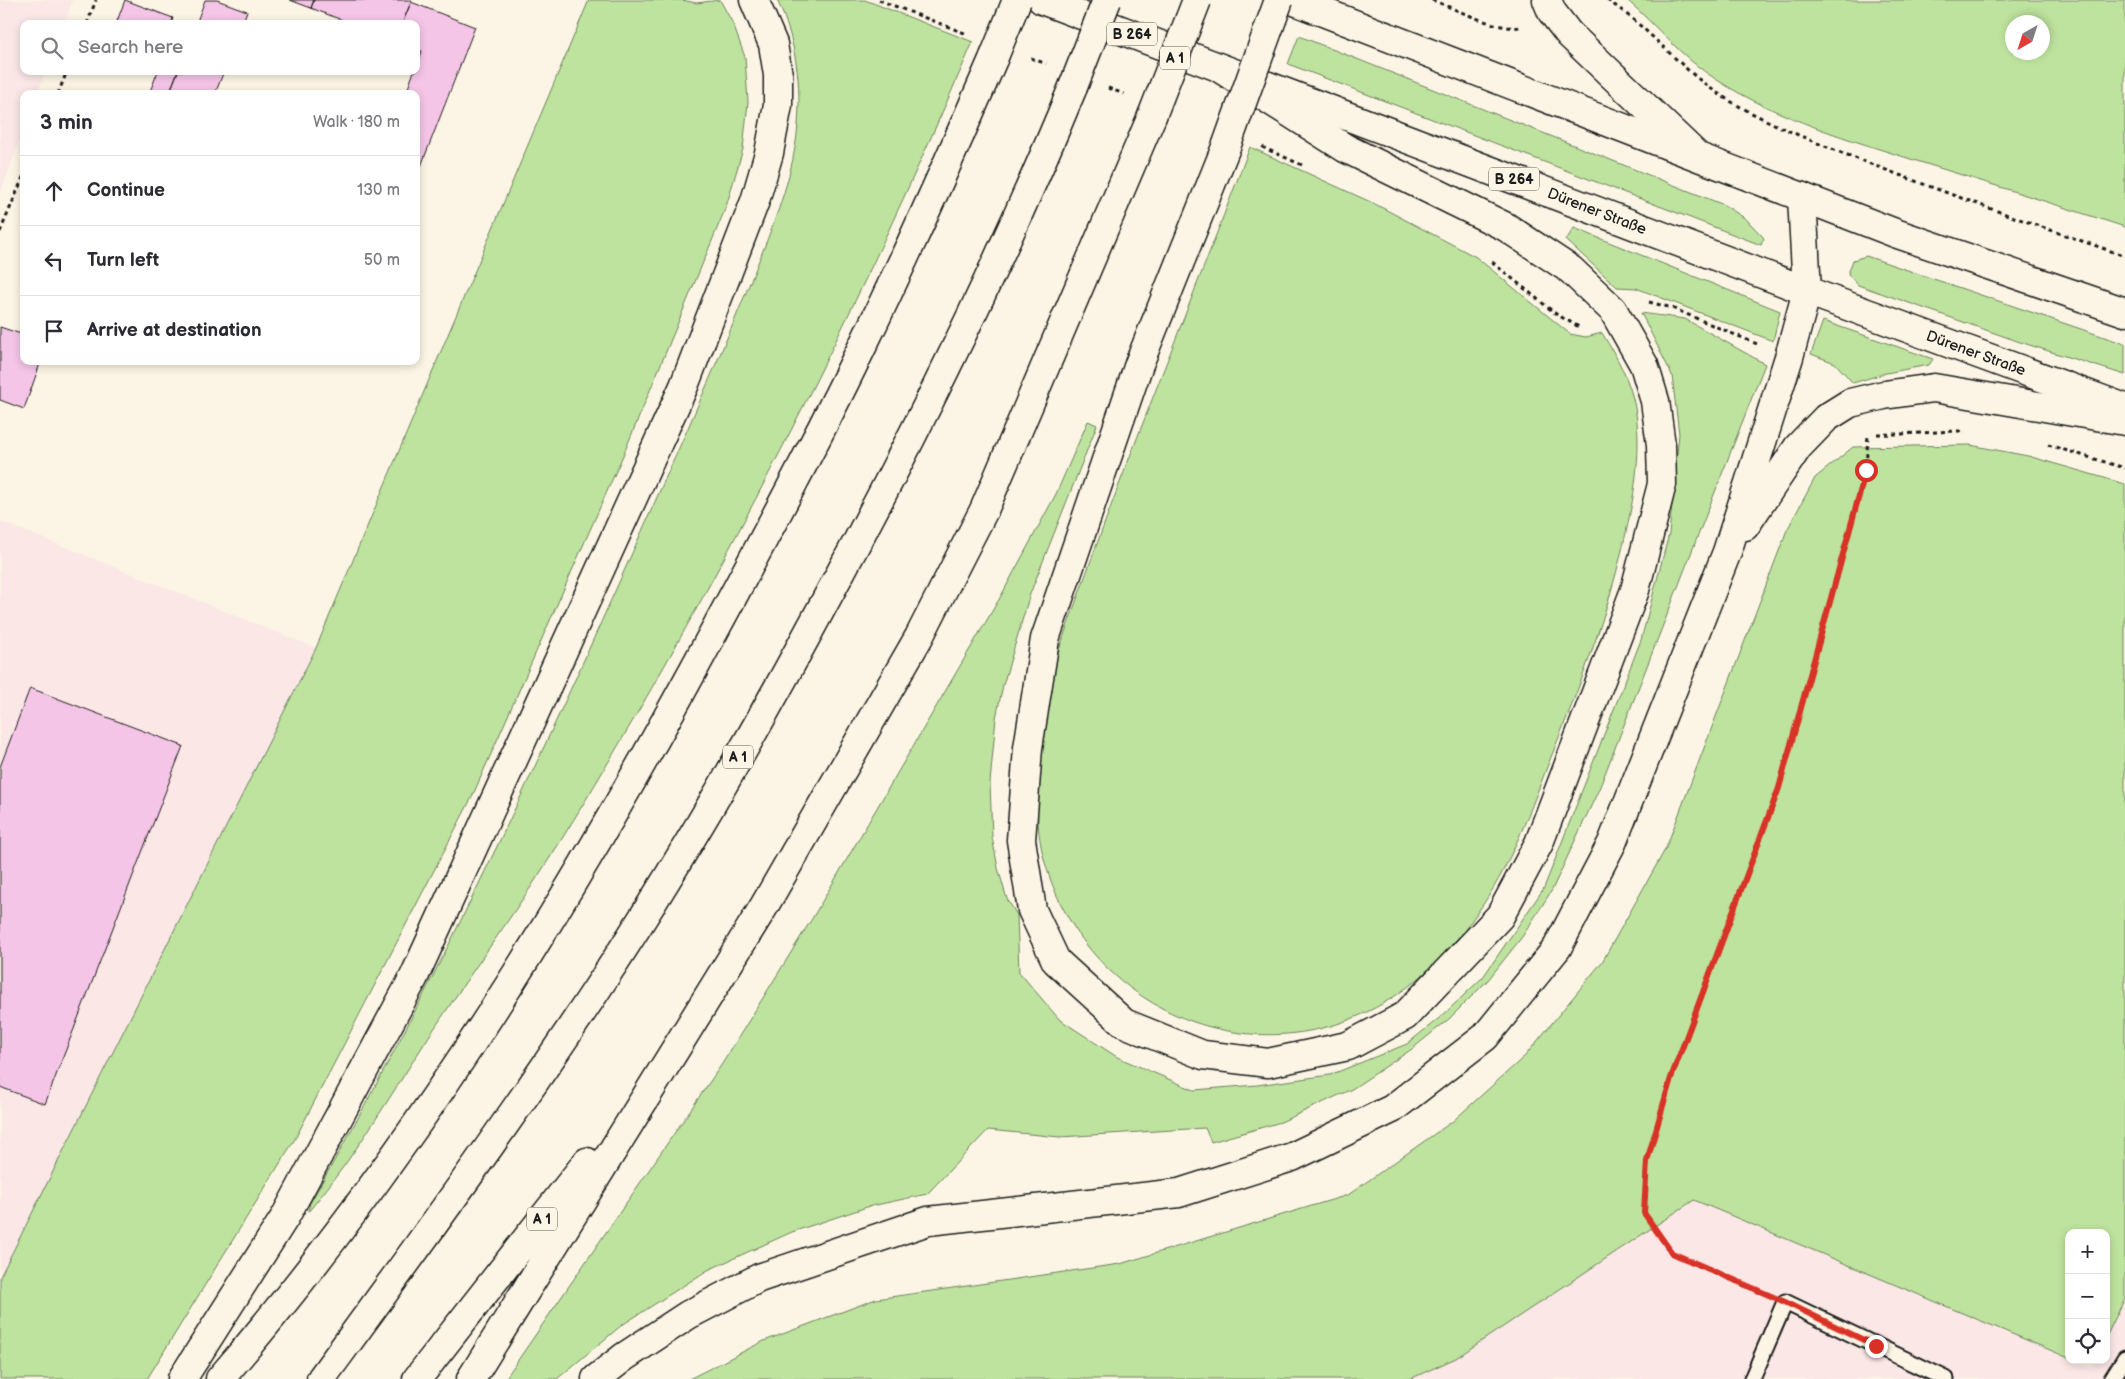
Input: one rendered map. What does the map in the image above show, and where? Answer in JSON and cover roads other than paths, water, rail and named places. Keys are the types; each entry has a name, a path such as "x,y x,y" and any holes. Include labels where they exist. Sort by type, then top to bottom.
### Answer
{"main road":[{"path":"182,1379 285,1217 414,977 684,386 756,201 769,153 778,105 778,75 773,44 754,0"},
{"path":"220,1379 286,1302 450,1075 547,926 615,813 791,488 858,356 926,213 1017,0"},
{"name":"Dürener Straße","path":"1042,0 1807,291 2125,408"},
{"name":"A 1","path":"321,1379 483,1157 600,985 675,864 772,699 881,498 970,320 1073,87 1108,0"},
{"name":"A 1","path":"417,1379 668,1058 763,908 919,637 984,510 1152,116 1197,0"},
{"path":"1221,69 1345,148 1506,227 1571,270 1613,310 1644,365 1655,401 1661,445 1662,484 1635,590 1540,843 1500,916 1405,1016 1348,1046 1268,1063 1203,1055 1124,1023 1056,962 1032,910 1021,840 1028,748 1045,639 1139,364 1226,147 1280,0"},
{"path":"1292,0 1895,233 2125,312"},
{"path":"1550,6 1569,34 1696,155"},
{"path":"596,1379 624,1357 688,1315 759,1278 928,1221 1179,1193 1292,1158 1392,1109 1485,1037 1557,948 1612,843 1727,552 1789,358 1807,291 1802,196"},
{"path":"1727,552 1798,447 1826,418 1850,403 1884,395 1934,388 2125,421"},
{"path":"471,1379 668,1058"}],"lane":[{"path":"1752,1379 1785,1302 1946,1379"},
{"path":"2112,1379 2125,1358"}]}
